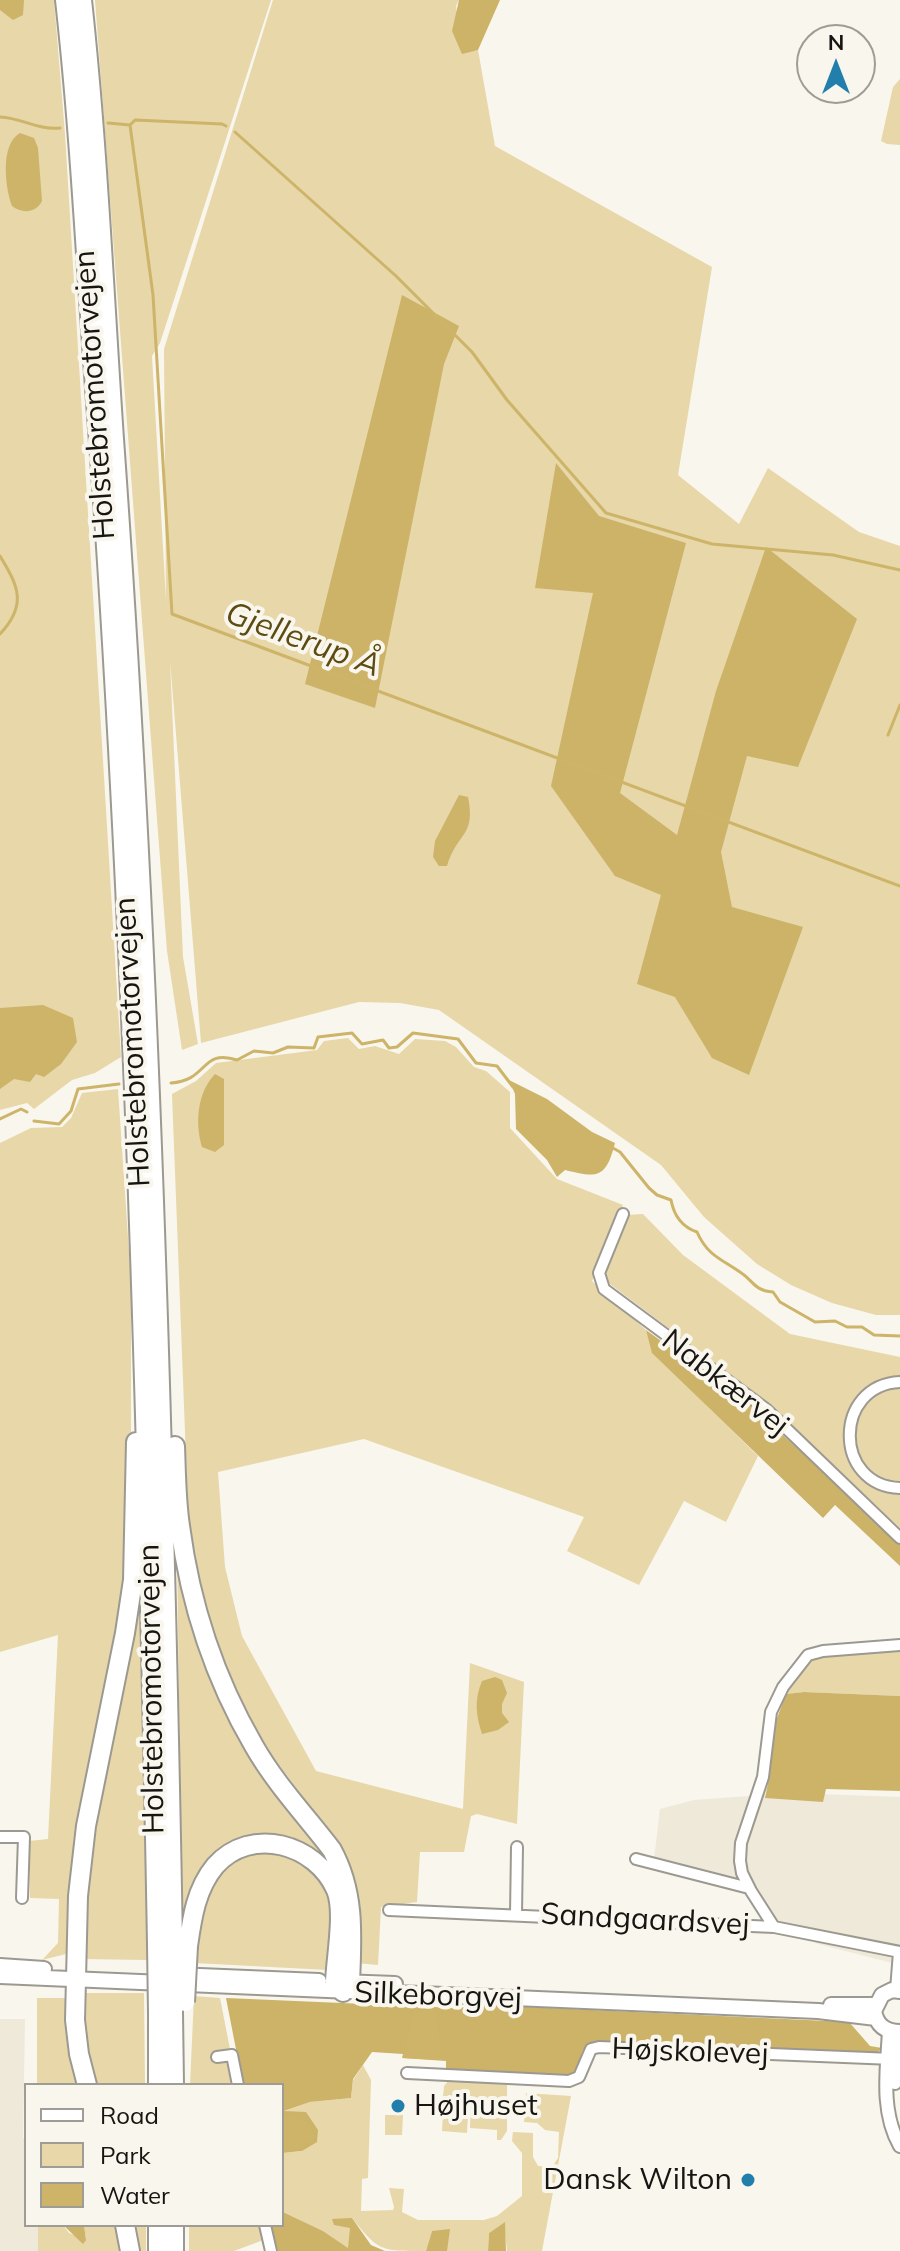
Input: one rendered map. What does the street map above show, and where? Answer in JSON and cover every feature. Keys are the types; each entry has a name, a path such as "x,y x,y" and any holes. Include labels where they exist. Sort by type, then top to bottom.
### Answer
{"highway":[{"name":"Holstebromotorvejen","path":"65,0 111,611 173,1944"},
{"name":"Holstebromotorvejen","path":"82,0 126,605 152,1108 165,1516 174,2083"},
{"path":"152,1108 160,1177 179,1522 186,1567 199,1621 236,1712 256,1749 341,1865 351,1907 343,1985"},
{"path":"86,2083 75,2020 78,1896 86,1826 133,1580 138,1289 142,1255"},
{"path":"182,2083 172,2013 173,1944 202,1885 216,1865 231,1854 248,1846 270,1843 290,1846 310,1856 325,1871 335,1889 343,1985"},
{"name":"Holstebromotorvejen","path":"158,2083 172,2013"},
{"path":"125,2227 130,2251"},
{"path":"158,2227 158,2251"},
{"path":"174,2227 174,2251"}],"main road":[{"name":"Silkeborgvej","path":"0,1966 75,1975"},
{"name":"Silkeborgvej","path":"0,1976 75,1975 343,1985 875,2012"},
{"path":"895,2032 879,2024 875,2012 882,1995 898,1990"}],"street":[{"name":"Nabkærvej","path":"623,1214 599,1273 604,1289 766,1409 900,1538"},
{"path":"900,1382 873,1390 860,1402 851,1419 848,1437 852,1456 863,1471 877,1483 900,1488"},
{"name":"Sandgaardsvej","path":"774,1927 749,1888 740,1861 741,1843 763,1777 771,1712 783,1687 808,1655 900,1645"},
{"path":"0,1837 24,1837 22,1898"},
{"name":"Sandgaardsvej","path":"516,1914 517,1847"},
{"name":"Sandgaardsvej","path":"636,1859 749,1888"},
{"name":"Sandgaardsvej","path":"389,1910 774,1927 900,1952"},
{"path":"898,1990 900,1952"},
{"path":"895,2032 894,2103 900,2129"},
{"name":"Højskolevej","path":"407,2073 569,2081 579,2077 591,2049 599,2047 895,2060"},
{"path":"217,2057 232,2055 238,2083"},
{"path":"895,2060 886,2103 890,2124 900,2146"},
{"path":"265,2227 271,2251"}],"shaded area":[{"path":"459,0 500,0 478,50 462,54 452,31"},
{"path":"402,295 459,326 444,364 375,708 305,684"},
{"path":"556,463 599,516 686,543 620,793 677,835 716,691 766,547 857,619 798,767 747,756 721,852 732,907 803,927 749,1075 712,1058 675,997 637,984 661,895 615,876 551,786 593,593 535,588"},
{"path":"646,1330 751,1406 900,1542 900,1566 835,1505 823,1518 652,1353"},
{"path":"786,1694 900,1696 900,1791 826,1789 823,1802 765,1798 773,1729"},
{"path":"790,1793 900,1797 900,1965 818,1944 760,1917 739,1881 654,1859 660,1809 694,1800"},
{"path":"226,1998 458,2008 485,2005 849,2022 870,2046 882,2048 877,2053 598,2041 586,2046 576,2074 568,2075 446,2069 446,2061 372,2052 353,2079 351,2098 310,2102 284,2111 284,2083 243,2083"},
{"path":"0,2019 25,2019 24,2227 38,2227 38,2251 0,2251"},
{"path":"284,2111 306,2112 318,2130 317,2142 302,2151 284,2153"},
{"path":"284,2212 323,2231 348,2248 350,2228 334,2225 332,2219 352,2218 371,2245 385,2251 278,2251 271,2227 284,2227"},
{"path":"505,2222 506,2251 488,2251 489,2233"},
{"path":"450,2229 447,2251 426,2251 432,2231"}],"green space":[{"path":"0,0 54,0 65,134 121,1057 95,1073 72,1080 34,1109 27,1103 0,1110"},
{"path":"95,0 271,0 160,343 152,356 166,600 164,349 273,0 459,0 456,6 462,53 478,50 495,146 712,267 678,475 739,524 768,468 859,532 900,546 900,1315 876,1315 832,1303 791,1285 757,1264 704,1217 661,1165 439,1010 400,1003 359,1002 201,1043 170,660 183,957 198,1044 182,1050 167,951"},
{"path":"900,79 900,145 887,144 881,141 893,87"},
{"path":"348,1038 359,1049 375,1046 399,1054 415,1039 445,1041 456,1047 474,1067 486,1071 510,1092 510,1128 557,1179 623,1205 592,1281 646,1330 653,1353 758,1456 726,1522 684,1501 639,1585 567,1551 584,1517 364,1439 218,1472 225,1567 242,1636 316,1771 463,1809 470,1663 524,1682 517,1824 477,1814 471,1816 464,1852 420,1852 417,1902 381,1907 378,1965 355,1963 359,1905 353,1874 340,1846 267,1749 234,1687 207,1621 189,1536 172,1094 196,1081 216,1063 317,1050 324,1041"},
{"path":"118,1089 131,1282 131,1450 126,1582 70,1953 42,1960 58,1943 59,1899 30,1898 29,1841 48,1839 58,1635 0,1652 0,1143 31,1128 62,1127 71,1118 82,1093"},
{"path":"643,1214 683,1255 790,1334 900,1357 900,1528 767,1402 602,1278 626,1215"},
{"path":"143,1534 147,1960 82,1959 90,1828"},
{"path":"177,1550 215,1682 328,1854 340,1881 308,1848 229,1848 182,1938"},
{"path":"900,1650 900,1696 786,1694 805,1666 823,1655"},
{"path":"267,1850 307,1862 332,1897 328,1970 194,1963 204,1907 218,1876 246,1855"},
{"path":"85,1993 144,1993 145,2083 95,2083 86,2051 82,2004"},
{"path":"194,1996 220,1998 237,2083 190,2083"},
{"path":"37,1998 68,1998 80,2083 37,2083"},
{"path":"363,2065 371,2080 368,2178 362,2179 361,2211 393,2210 389,2188 404,2189 402,2212 418,2220 484,2220 497,2216 522,2196 522,2153 512,2141 513,2132 533,2133 533,2157 538,2166 552,2167 558,2158 559,2132 545,2130 537,2123 524,2122 526,2093 571,2096 542,2251 507,2251 504,2223 489,2233 488,2251 447,2251 432,2231 426,2251 389,2249 375,2243 352,2218 349,2249 323,2231 284,2212 284,2153 303,2151 284,2111 310,2102 351,2098 353,2080"},
{"path":"449,2080 507,2084 507,2131 501,2140 497,2140 497,2130 470,2128 471,2098 443,2097 444,2086"},
{"path":"443,2114 468,2116 467,2133 442,2131"},
{"path":"385,2115 403,2115 402,2135 385,2135"},
{"path":"38,2227 64,2227 69,2233 86,2240 84,2227 117,2227 123,2251 38,2251"},
{"path":"134,2227 146,2227 146,2251 139,2251"},
{"path":"189,2227 264,2227 266,2239 234,2251 189,2251"}],"water":[{"path":"0,0 24,0 23,15 13,20 0,10"},
{"path":"20,133 34,138 38,148 42,201 28,211 12,206 7,188 9,146"},
{"path":"459,795 468,797 470,820 447,866 439,866 433,857 435,841"},
{"path":"43,1005 73,1018 77,1042 61,1064 44,1077 36,1074 30,1082 14,1079 0,1089 0,1008"},
{"path":"215,1074 224,1079 224,1145 215,1152 202,1147 198,1118 204,1090"},
{"path":"509,1080 547,1099 592,1132 615,1143 604,1169 593,1174 565,1170 557,1177 547,1160 516,1129 515,1094"},
{"path":"495,1677 502,1680 507,1693 502,1713 509,1722 498,1730 482,1734 477,1714 478,1695 482,1681"},
{"path":"414,2010 435,2011 442,2060 403,2058"},
{"path":"284,2117 304,2121 315,2139 294,2150 284,2151"},
{"path":"65,2227 84,2227 86,2240 83,2244"}],"waterway":[{"name":"Gjellerup Å","path":"0,117 60,128"},
{"path":"130,125 135,120 226,126"},
{"name":"Gjellerup Å","path":"108,123 130,125"},
{"name":"Gjellerup Å","path":"130,125 153,295 172,614 900,886"},
{"path":"235,132 396,276 472,352 507,400 606,513 712,544 833,555 900,570"},
{"path":"0,556 12,577 17,596 14,614 0,634"},
{"path":"888,735 900,705"},
{"path":"171,1083 192,1077 217,1058 237,1060 254,1051 273,1053 288,1047 314,1048 318,1037 352,1033 362,1044 383,1040 389,1048 397,1047 413,1033 458,1039 476,1063 497,1066 513,1087"},
{"path":"34,1121 59,1124 71,1111 78,1089 119,1084"},
{"path":"0,1119 21,1109 27,1112"},
{"path":"613,1148 620,1152 649,1188 671,1200 680,1220 697,1232 710,1251 757,1287 773,1292 780,1302 815,1322 835,1321 847,1327 862,1327 874,1335 900,1336"}],"place":[{"name":"Højhuset","path":"398,2106"},
{"name":"Dansk Wilton","path":"748,2180"}]}
